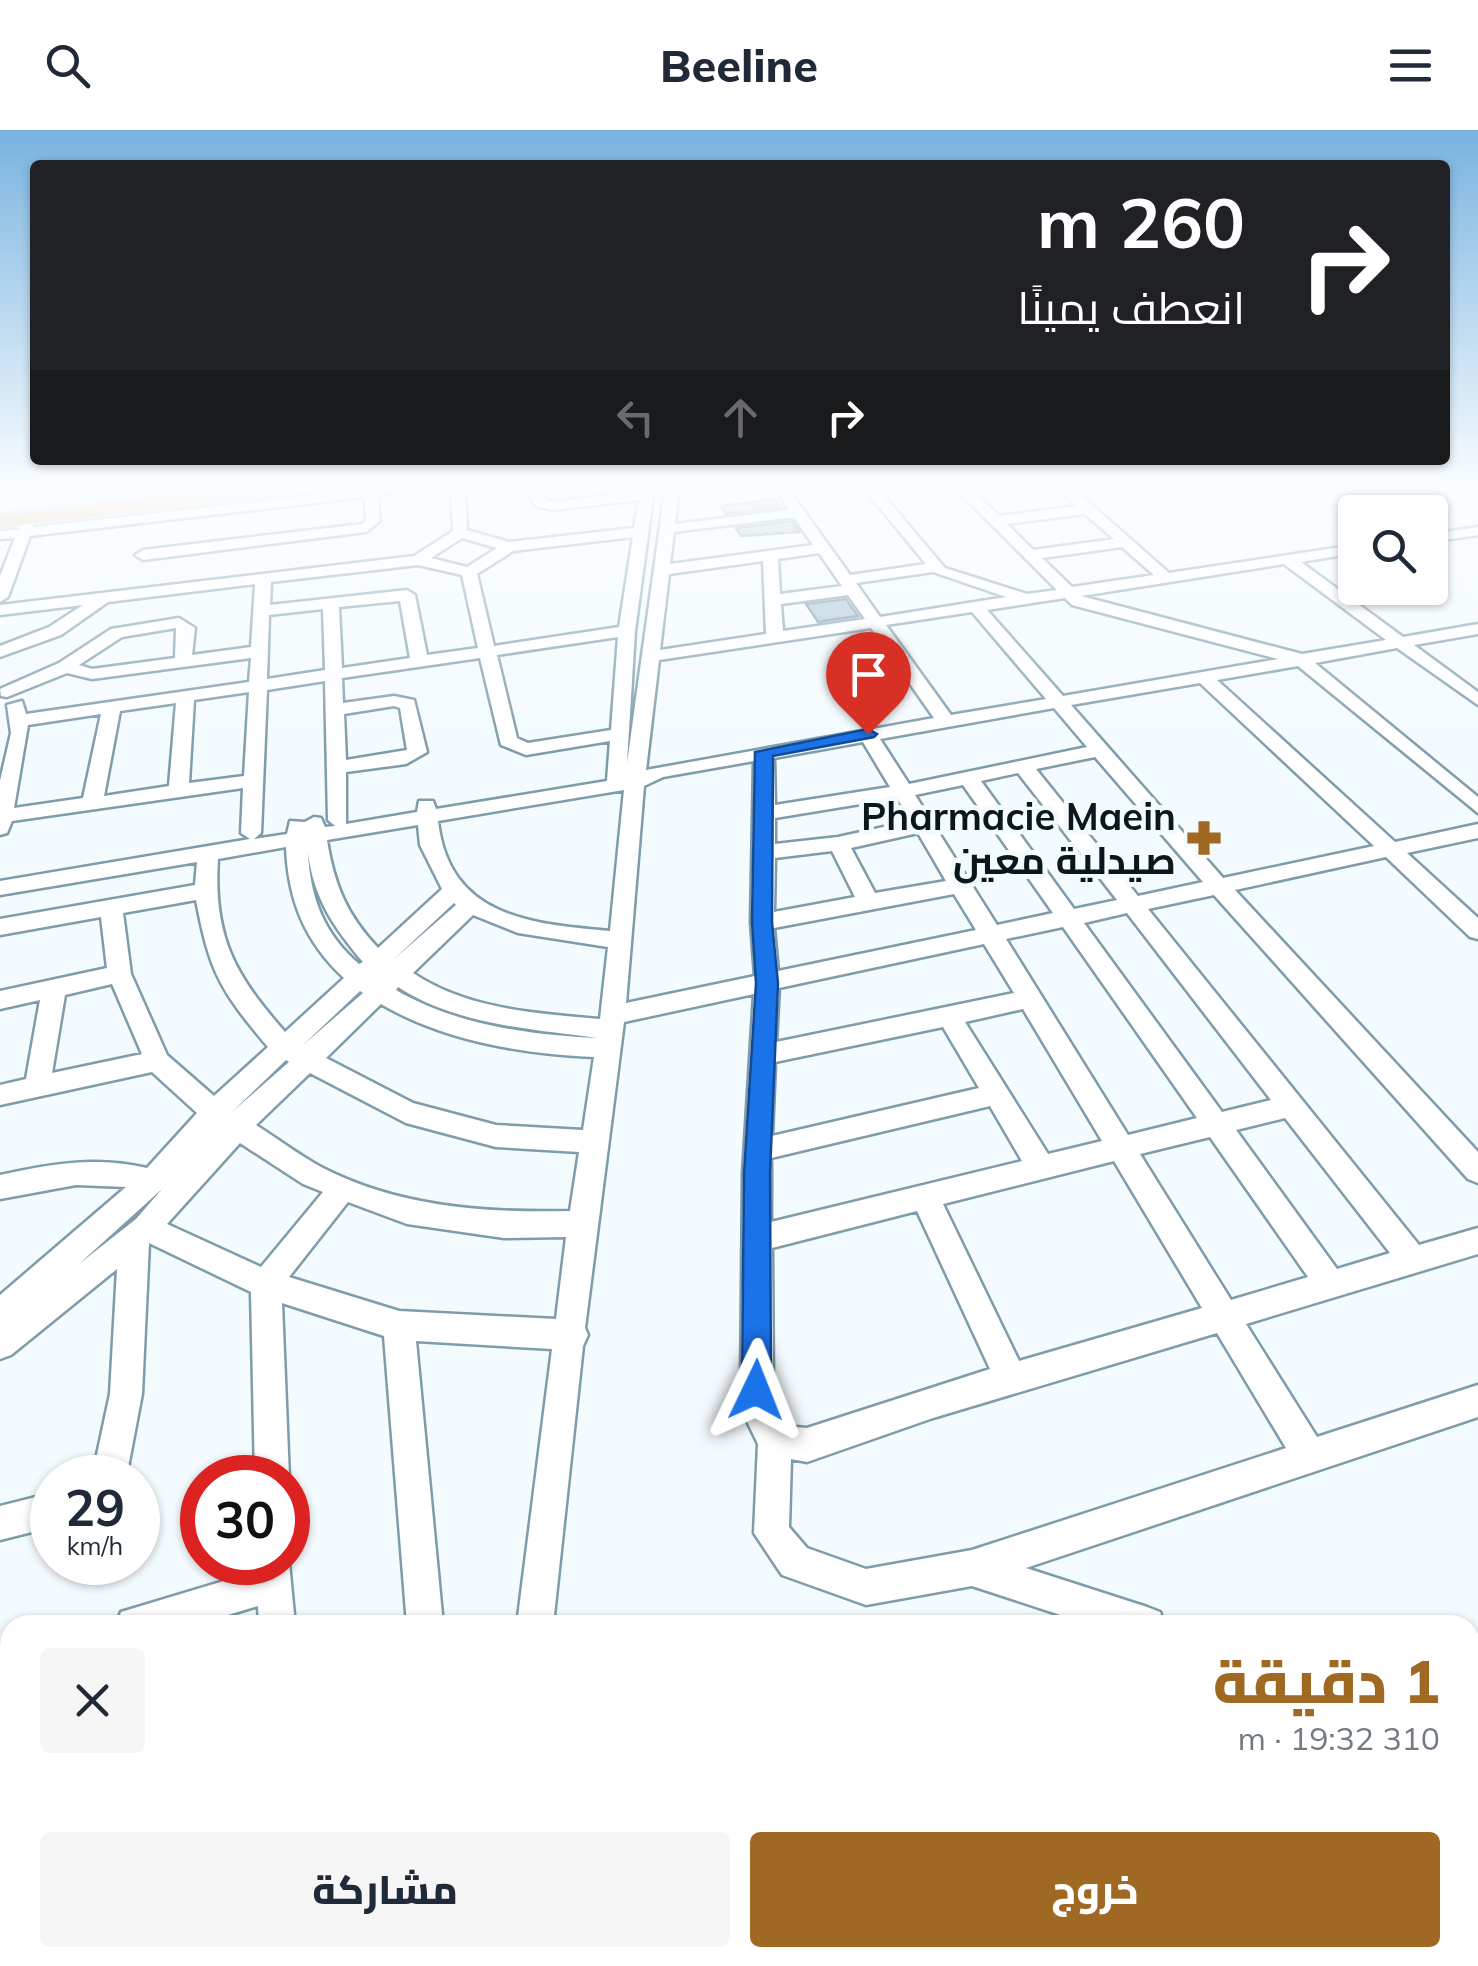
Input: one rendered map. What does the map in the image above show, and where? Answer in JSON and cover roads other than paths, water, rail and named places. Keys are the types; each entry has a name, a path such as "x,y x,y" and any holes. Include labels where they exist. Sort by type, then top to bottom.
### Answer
{"street":[{"path":"0,652 55,632 135,576"},
{"path":"165,576 283,576"},
{"path":"470,576 512,746 526,749 619,734"},
{"path":"633,776 619,734 636,576"},
{"path":"536,1615 573,1335 582,1224 622,940 633,776 653,656 660,576"},
{"path":"772,576 775,638"},
{"path":"844,576 944,719"},
{"path":"927,576 934,587 976,607 1220,888 1478,1171"},
{"path":"1049,576 1067,594 1103,610 1300,660 1478,806"},
{"path":"976,607 1164,576"},
{"path":"1310,576 1478,700"},
{"path":"251,833 261,686 263,578"},
{"path":"774,600 851,585 934,587 1026,598"},
{"path":"653,656 878,622 934,587"},
{"path":"262,612 408,595 419,661"},
{"path":"0,610 104,598"},
{"path":"331,603 338,767 312,829 303,894 312,924 428,1018 478,1035 611,1031 767,983 1478,831"},
{"path":"183,662 187,628 179,623 118,633 65,666 4,692 16,704 20,733 4,785 2,822 92,803 254,780"},
{"path":"0,874 251,833 312,829 426,812 1478,628"},
{"path":"18,721 628,631"},
{"path":"65,666 92,674 262,651"},
{"path":"1204,676 1478,930"},
{"path":"179,790 184,697"},
{"path":"336,710 405,702 410,707 416,752 406,758 338,767"},
{"path":"92,803 112,708"},
{"path":"868,734 1309,1455"},
{"path":"764,812 904,790 1100,750"},
{"path":"764,752 762,922 767,983 759,1150 756,1390 759,1414 775,1441 771,1533 795,1562 866,1588 972,1568 1478,1401"},
{"path":"1022,765 1413,1260"},
{"path":"967,776 1331,1285"},
{"path":"426,812 432,863 461,898 523,927 622,940"},
{"path":"765,852 838,844 925,825"},
{"path":"0,888 208,854 312,829"},
{"path":"838,844 868,900"},
{"path":"208,854 205,891 220,960 239,996 293,1053 406,1112 496,1136 596,1142"},
{"path":"762,922 962,884"},
{"path":"0,927 205,891"},
{"path":"0,1344 37,1300 152,1182 226,1119 461,898"},
{"path":"111,909 120,974 157,1061 226,1119 314,1176 407,1212 504,1226 582,1224"},
{"path":"0,1000 120,974"},
{"path":"37,1088 54,988"},
{"path":"763,1056 1032,998"},
{"path":"949,1016 1042,1170"},
{"path":"0,1096 157,1061"},
{"path":"759,1150 996,1094"},
{"path":"758,1238 1293,1105"},
{"path":"0,1314 37,1300 139,1234 226,1119"},
{"path":"0,1187 70,1172 112,1170 152,1182"},
{"path":"271,1455 266,1284 342,1189"},
{"path":"926,1197 1010,1379"},
{"path":"139,1234 266,1284 399,1326 573,1335"},
{"path":"115,1455 139,1234"},
{"path":"775,1441 808,1444 1010,1379 1478,1241"},
{"path":"399,1326 424,1615"},
{"path":"0,1523 30,1516"},
{"path":"972,1568 1116,1615"},
{"path":"161,1615 240,1585"},
{"path":"275,1585 277,1615"}],"place":[{"name":"Pharmacie Maein صيدلية معين","path":"1204,838"}]}
